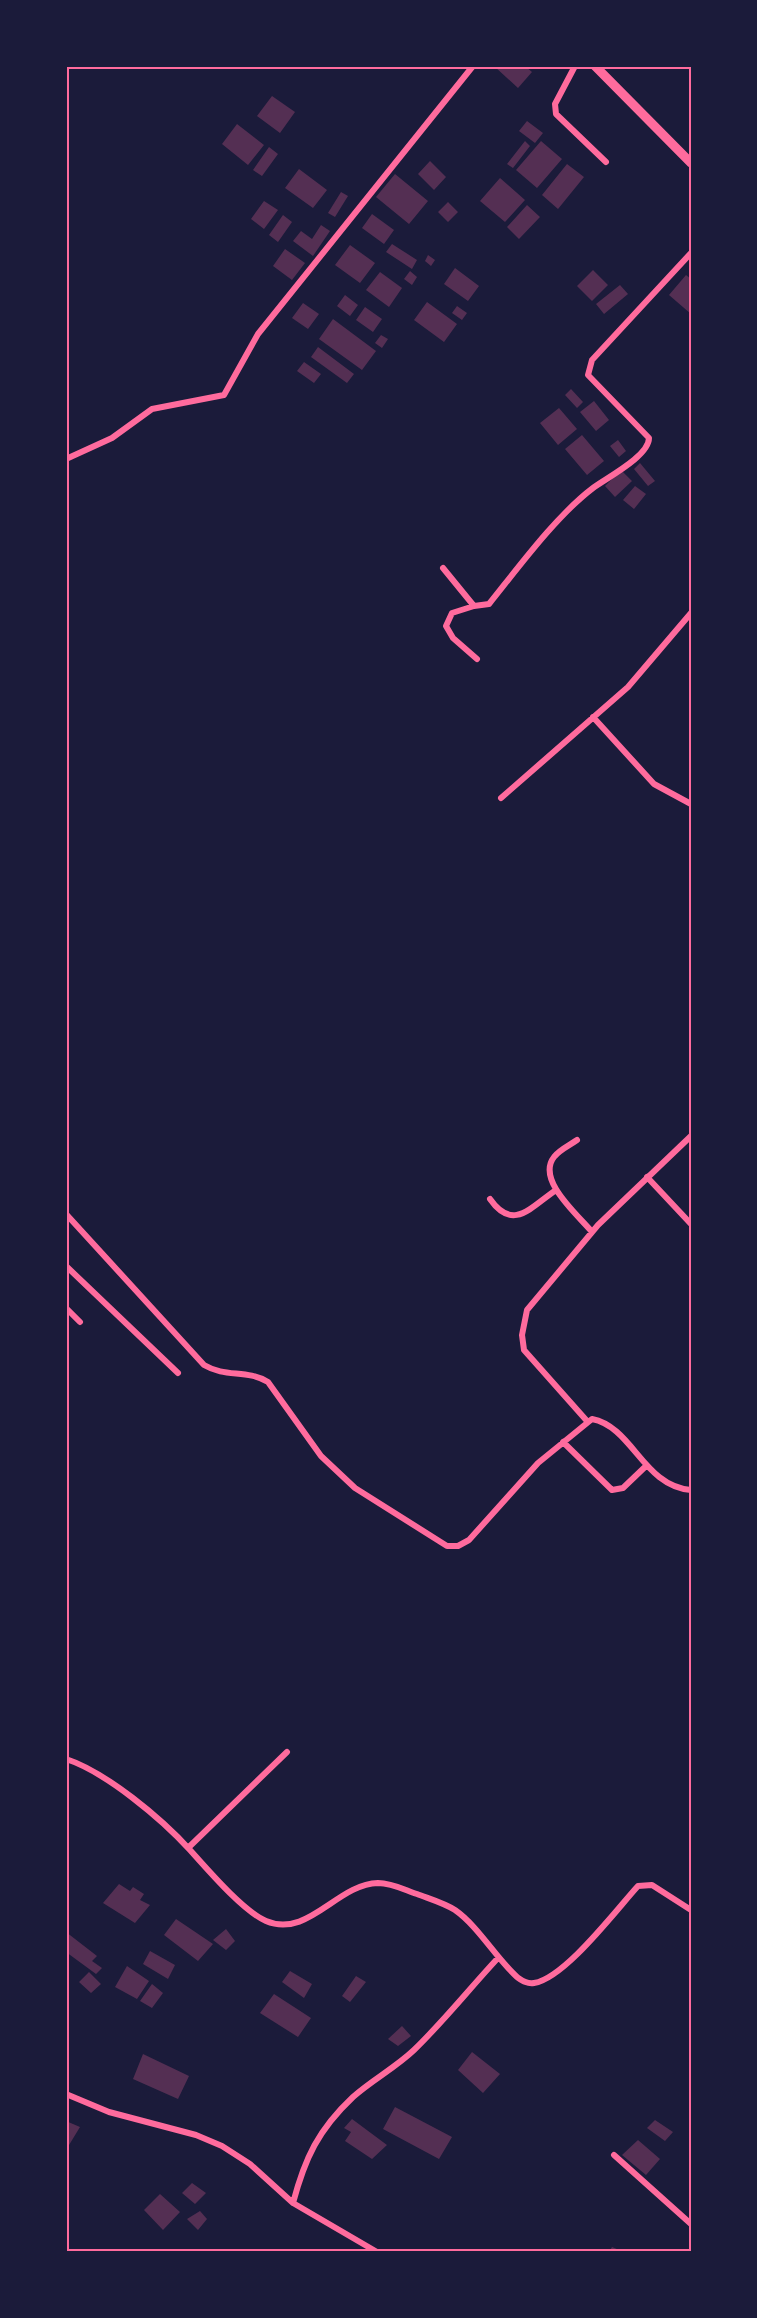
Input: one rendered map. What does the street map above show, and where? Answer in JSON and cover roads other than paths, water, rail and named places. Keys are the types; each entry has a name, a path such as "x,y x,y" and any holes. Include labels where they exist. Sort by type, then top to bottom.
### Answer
{"street":[{"path":"66,459 112,438 152,409 224,395 258,334 473,66"},
{"path":"576,66 555,104 556,114 606,162"},
{"path":"595,66 691,163"},
{"path":"477,659 453,638 446,626 453,613 489,604 543,538 590,490 645,451 649,445 649,438 588,375 588,368 592,360 691,253"},
{"path":"443,568 474,606"},
{"path":"501,798 628,687 691,612"},
{"path":"593,717 654,784 691,804"},
{"path":"577,1140 555,1155 550,1164 551,1184 592,1232"},
{"path":"587,1421 524,1350 522,1335 526,1310 592,1232 690,1140"},
{"path":"647,1178 691,1224"},
{"path":"490,1199 498,1210 508,1216 518,1216 556,1190"},
{"path":"66,1214 204,1365 216,1372 257,1376 268,1382 321,1456 355,1488 447,1546 458,1546 469,1540 538,1463 587,1421 602,1421 612,1427 646,1466 670,1485 691,1490"},
{"path":"66,1266 178,1373"},
{"path":"66,1308 80,1322"},
{"path":"562,1442 612,1490 623,1488 646,1466"},
{"path":"188,1848 286,1752"},
{"path":"66,1759 95,1773 150,1811 188,1848 213,1877 264,1921 288,1926 303,1921 334,1899 371,1884 389,1884 456,1911 498,1958 517,1977 527,1983 543,1980 561,1970 638,1886 644,1884 670,1894 691,1910"},
{"path":"292,2203 308,2152 326,2125 354,2096 386,2075 415,2049 498,1958"},
{"path":"66,2094 109,2112 196,2135 222,2146 250,2164 292,2203 377,2252"},
{"path":"614,2156 691,2224"}]}
